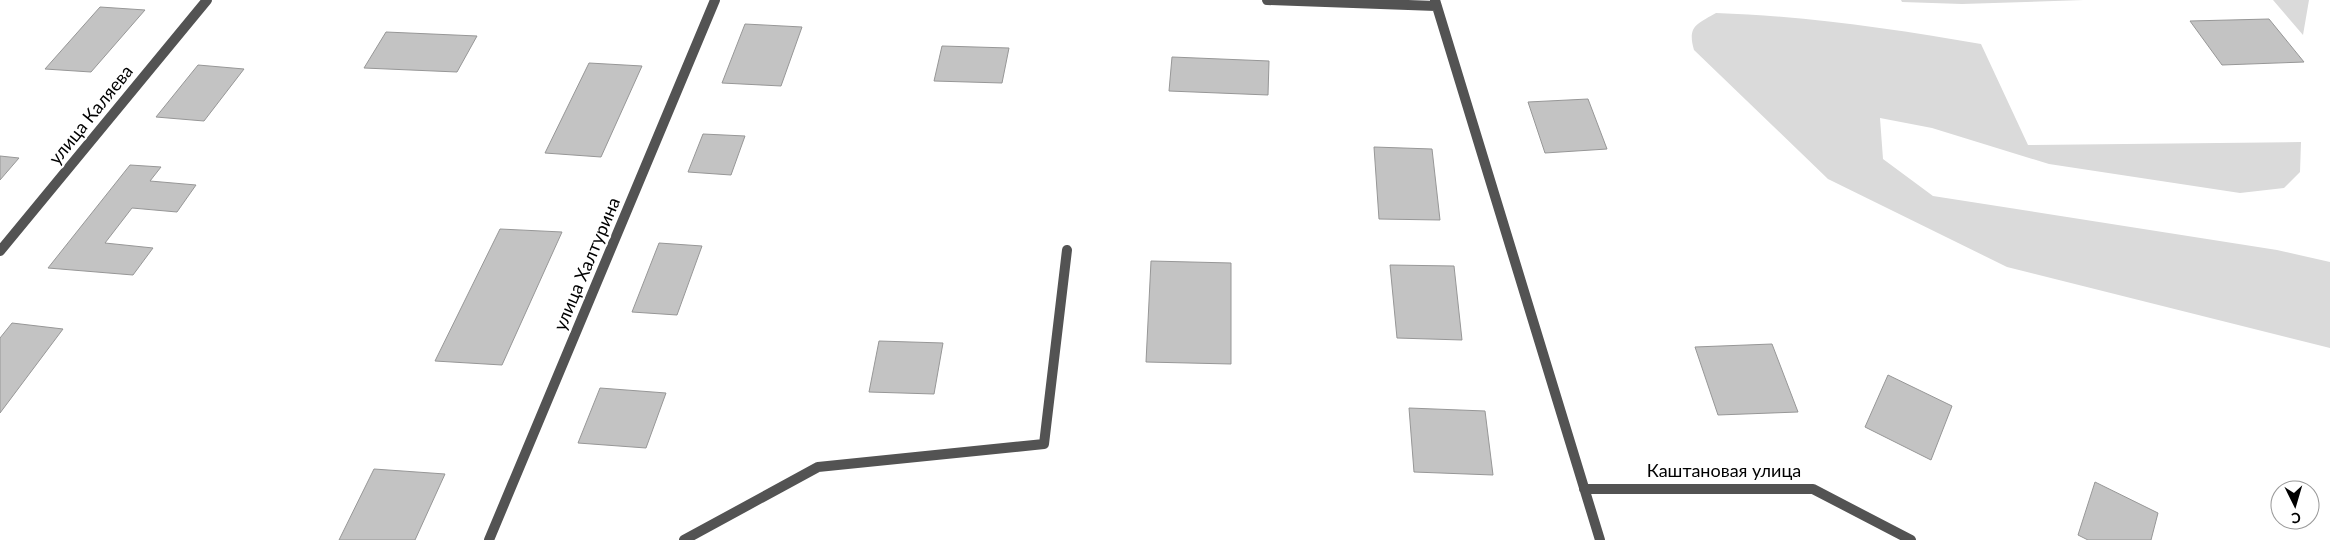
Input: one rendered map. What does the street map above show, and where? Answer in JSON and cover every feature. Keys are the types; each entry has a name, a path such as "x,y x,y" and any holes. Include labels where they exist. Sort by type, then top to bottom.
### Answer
{"street":[{"name":"улица Каляева","path":"0,251 207,0"},
{"name":"улица Халтурина","path":"489,540 715,0"},
{"path":"1267,0 1435,3 1600,540"},
{"path":"684,540 818,467 1044,444 1067,250"},
{"name":"Каштановая улица","path":"1584,489 1813,489 1911,540"}],"shaded area":[{"path":"1901,0 2084,0 1962,4 1902,2"},
{"path":"2273,0 2309,0 2303,35"},
{"path":"1716,13 1783,17 1849,24 1981,44 2028,145 2301,142 2300,172 2284,188 2240,193 2049,164 1932,128 1880,118 1883,159 1933,196 2277,250 2330,262 2330,348 2007,267 1828,179 1694,50 1692,36 1695,27"}],"building":[{"path":"100,7 145,10 91,72 45,69"},
{"path":"2269,19 2304,62 2222,65 2190,21"},
{"path":"745,24 802,27 781,86 722,83"},
{"path":"386,32 477,36 457,72 364,68"},
{"path":"942,46 1009,48 1002,83 934,81"},
{"path":"1172,57 1269,61 1268,95 1169,91"},
{"path":"589,63 642,66 601,157 545,153"},
{"path":"198,65 244,69 204,121 156,117"},
{"path":"1588,99 1607,149 1545,153 1528,102"},
{"path":"703,134 745,136 731,175 688,172"},
{"path":"1374,147 1432,149 1440,220 1379,219"},
{"path":"0,156 19,158 0,180"},
{"path":"130,165 161,167 150,181 196,185 177,212 132,208 105,243 153,248 133,275 48,268"},
{"path":"500,229 562,232 502,365 435,361"},
{"path":"659,243 702,246 677,315 632,312"},
{"path":"1151,261 1231,263 1231,364 1146,362"},
{"path":"1390,265 1454,266 1462,340 1397,338"},
{"path":"12,323 63,329 0,413 0,338"},
{"path":"879,341 943,343 934,394 869,392"},
{"path":"1772,344 1798,412 1718,415 1695,347"},
{"path":"1888,375 1952,406 1931,460 1865,427"},
{"path":"600,388 666,393 646,448 578,443"},
{"path":"1409,408 1485,411 1493,475 1414,472"},
{"path":"374,469 445,474 415,540 339,540"},
{"path":"2095,482 2158,513 2151,540 2088,540 2078,535"}]}
